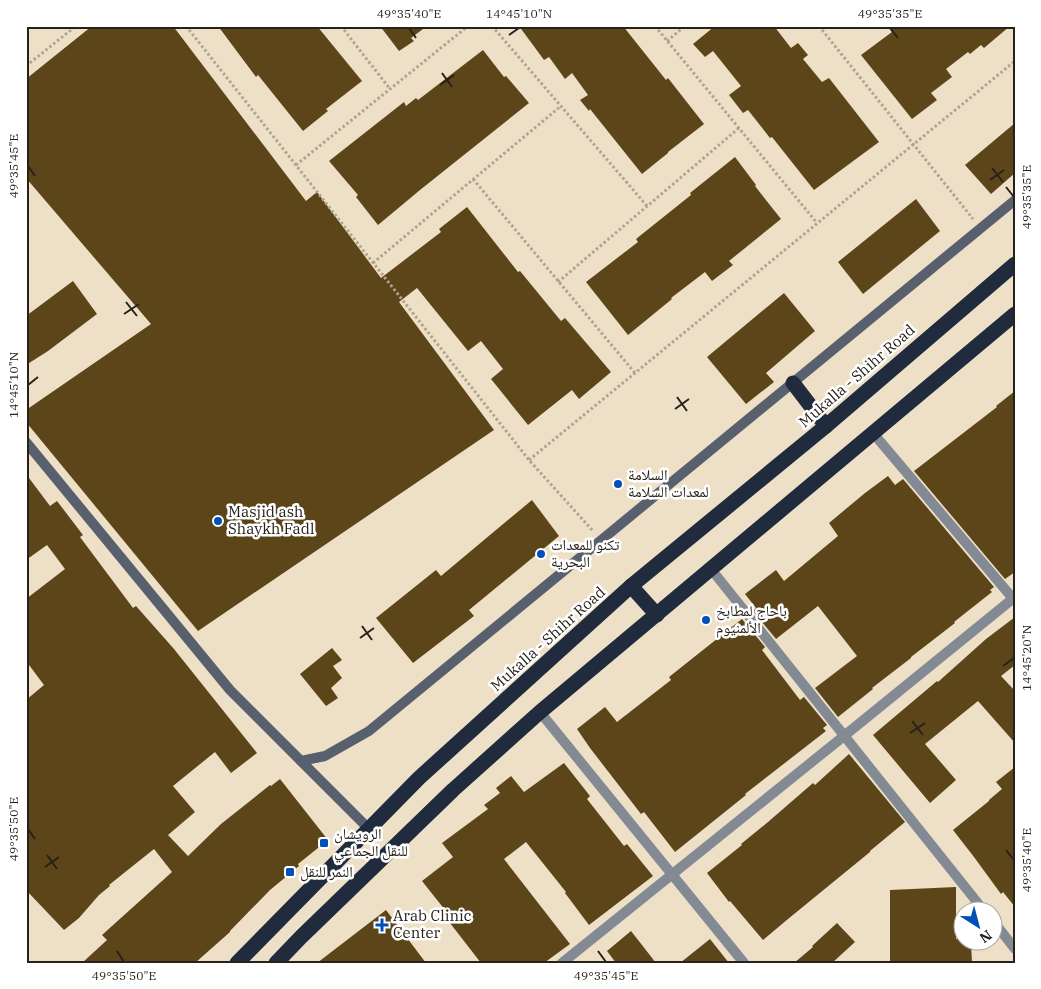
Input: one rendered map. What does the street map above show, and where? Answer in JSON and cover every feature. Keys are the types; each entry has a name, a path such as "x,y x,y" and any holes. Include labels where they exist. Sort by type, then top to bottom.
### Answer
{"highway":[{"name":"Mukalla - Shihr Road","path":"237,963 419,778 631,586 826,426 1015,264"},
{"path":"276,963 300,937 453,790 540,712 1015,314"},
{"path":"793,383 826,426"},
{"path":"631,586 657,615"},
{"path":"291,963 300,937"}],"street":[{"path":"301,761 325,756 369,731 1015,200"},
{"path":"562,963 1014,599 873,433"},
{"path":"26,442 230,690 369,829"},
{"path":"711,570 977,902"},
{"path":"540,712 744,963"},
{"path":"1004,935 1015,949"}],"path":[{"path":"26,66 76,26"},
{"path":"186,26 529,460 602,540"},
{"path":"340,26 390,89"},
{"path":"296,165 468,26"},
{"path":"492,26 647,206"},
{"path":"655,26 818,223"},
{"path":"667,41 685,26"},
{"path":"819,26 980,229"},
{"path":"529,460 1015,61"},
{"path":"373,263 561,106"},
{"path":"558,282 739,128"},
{"path":"473,180 635,373"}],"building":[{"path":"92,26 173,26 306,201 317,192 381,278 441,232 439,229 467,207 518,272 520,271 561,321 565,318 611,372 579,399 572,390 528,425 491,379 503,369 481,341 468,351 417,288 399,302 494,430 198,631 26,422 26,410 151,324 26,178 26,79"},
{"path":"218,26 317,26 362,81 326,109 328,111 303,131 258,75 256,77"},
{"path":"380,26 427,26 411,38 414,41 399,51"},
{"path":"519,26 623,26 666,80 668,78 704,124 642,174 590,109 589,111 580,100 588,95 572,73 565,79 549,57 544,60"},
{"path":"715,26 774,26 791,48 798,43 808,55 803,59 822,82 829,78 879,142 814,190 748,110 743,113 729,95 741,86 713,51 705,57 693,44"},
{"path":"887,26 1010,26 984,48 981,45 970,54 968,52 946,69 952,77 931,93 937,100 912,119 861,55 892,32"},
{"path":"483,50 504,77 506,76 529,103 378,225 356,197 358,195 329,161 404,102 406,106 416,98 418,100"},
{"path":"1015,123 1015,173 991,194 965,165"},
{"path":"735,157 781,219 729,261 733,265 712,281 705,272 628,335 586,282 638,242 636,239"},
{"path":"916,199 940,231 863,294 838,262"},
{"path":"73,281 97,314 26,365 26,316"},
{"path":"784,293 815,331 766,373 774,382 746,404 707,357"},
{"path":"1015,391 1015,572 1005,579 914,471"},
{"path":"26,474 50,506 57,501 83,535 80,537 133,608 136,606 174,649 257,753 231,773 215,752 173,786 195,812 168,835 188,856 221,824 280,779 328,840 298,864 299,866 270,890 230,932 195,963 82,963 107,940 102,935 172,872 154,849 109,885 79,918 64,930 26,890 26,700 44,685 26,661 26,599 65,569 47,545 26,560"},
{"path":"888,476 895,485 903,479 994,587 990,590 992,592 955,623 838,717 815,688 857,656 818,606 776,639 753,611 756,608 745,594 776,570 784,581 838,536 829,523"},
{"path":"532,500 559,536 469,610 474,616 413,663 376,618 436,570 441,576"},
{"path":"1015,617 1015,665 1001,676 1015,691 1015,743 978,701 925,744 956,780 930,803 873,735 938,682 986,639"},
{"path":"742,619 765,647 762,650 800,700 804,697 827,725 823,728 826,731 675,852 644,812 641,814 577,729 605,707 617,722 671,680 669,677"},
{"path":"332,648 342,660 333,666 342,678 331,688 338,698 326,706 300,674"},
{"path":"849,754 905,822 763,940 729,902 707,873 813,783 815,785"},
{"path":"564,763 590,796 587,799 624,846 627,844 653,876 589,925 566,892 526,842 504,859 570,944 544,963 481,963 450,923 453,920 422,881 453,857 442,843 488,809 484,805 500,793 496,788 511,776 524,792"},
{"path":"1015,767 1015,907 1003,892 1001,894 953,830 1002,789 996,782"},
{"path":"956,887 956,902 954,902 954,952 971,952 972,963 890,963 890,890"},
{"name":"Arab Clinic Center","path":"386,910 426,963 317,963"},
{"path":"837,923 855,942 832,963 794,963 813,947"},
{"path":"631,931 656,963 616,963 607,951"},
{"path":"710,939 729,963 680,963"}],"place":[{"name":"السلامة لمعدات السلامة","path":"618,484"},
{"name":"Masjid ash Shaykh Fadl","path":"218,521"},
{"name":"تكنو للمعدات البحرية","path":"541,554"},
{"name":"باحاج لمطابخ الألمنيوم","path":"706,620"},
{"name":"الرويشان للنقل الجماعي","path":"324,843"},
{"name":"النمر للنقل","path":"290,872"},
{"name":"Arab Clinic Center","path":"382,925"}]}
